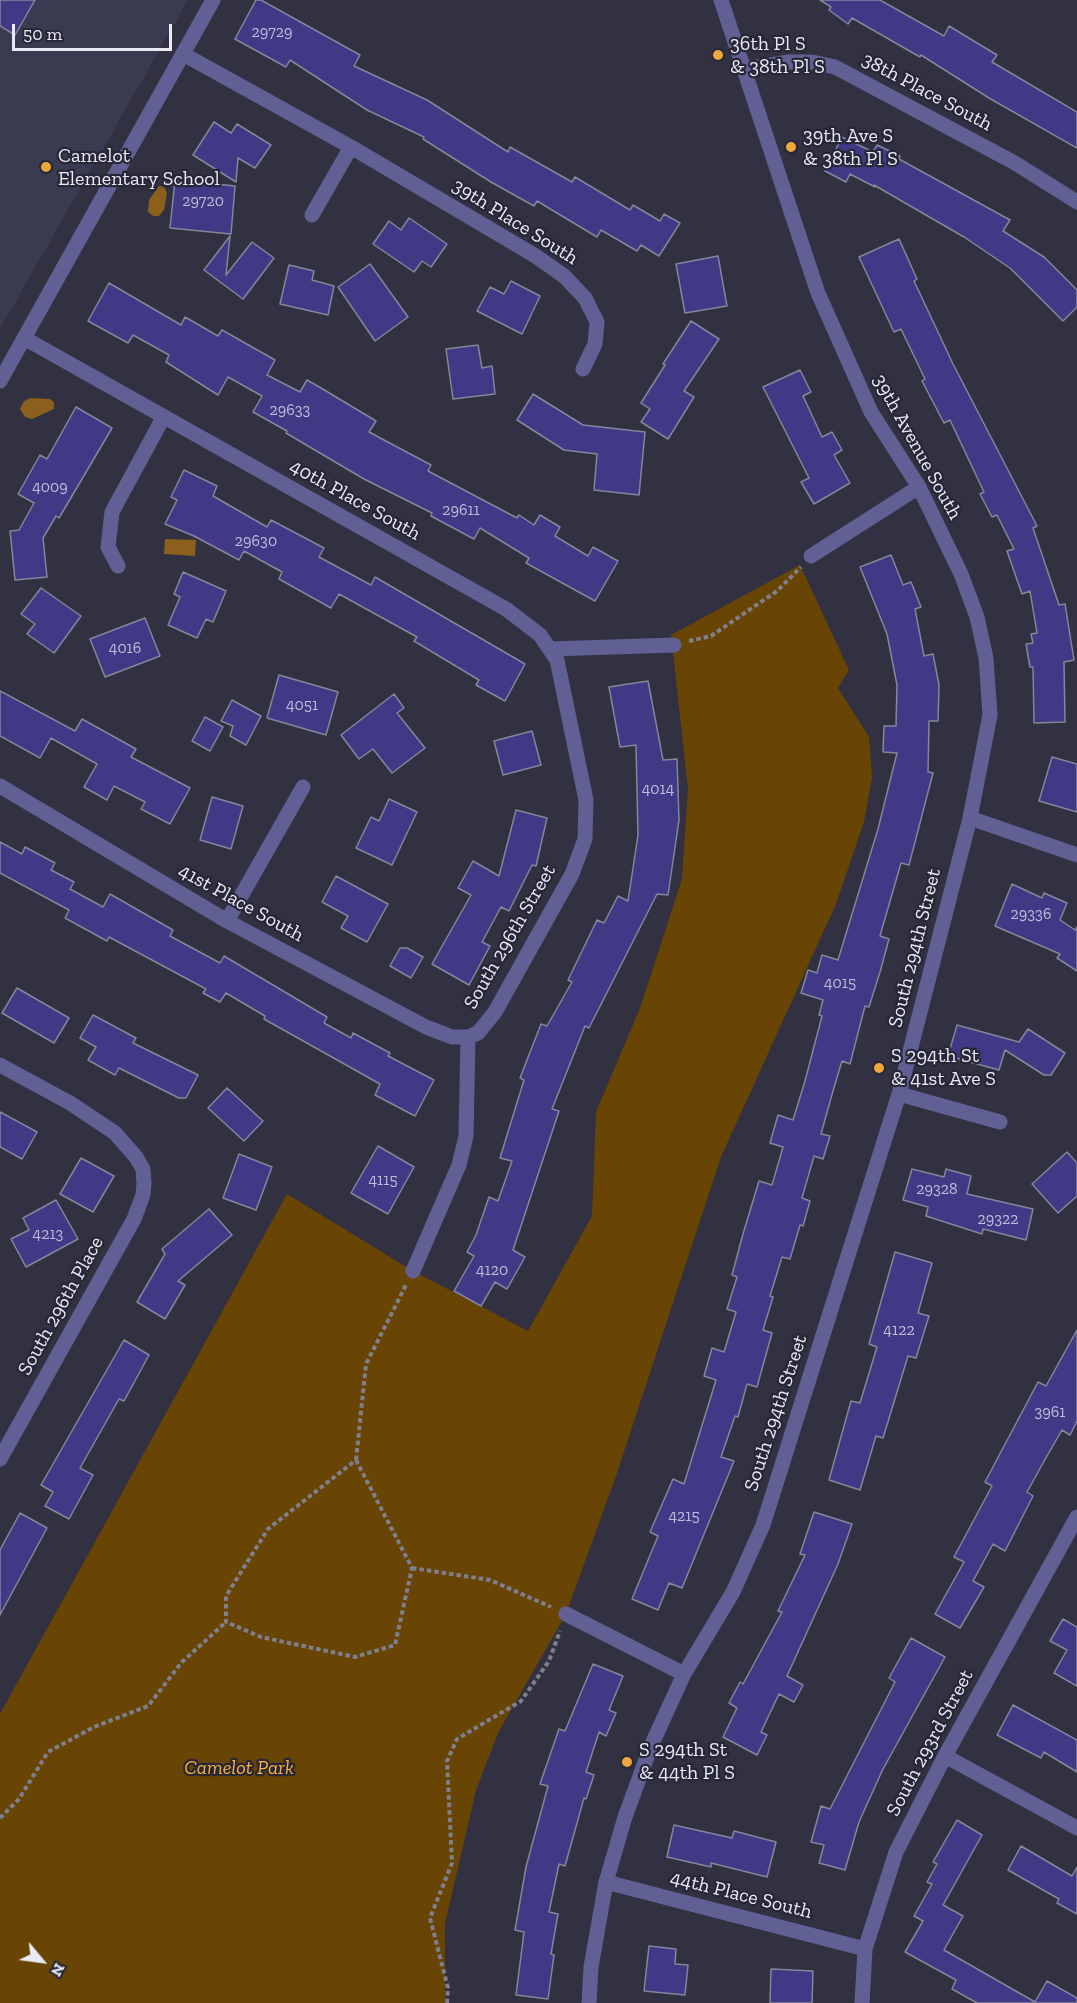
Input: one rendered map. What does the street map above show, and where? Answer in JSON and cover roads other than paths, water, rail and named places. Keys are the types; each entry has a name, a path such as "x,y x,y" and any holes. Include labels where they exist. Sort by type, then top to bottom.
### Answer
{"street":[{"path":"0,381 213,0"},
{"name":"39th Avenue South","path":"721,0 818,293 871,412 919,487 961,574 977,617 986,658 990,715 970,818"},
{"name":"39th Place South","path":"183,54 351,147 550,265 577,287 593,310 597,322 596,344 583,369"},
{"name":"38th Place South","path":"745,69 789,62 812,62 835,67 1015,163 1077,202"},
{"path":"312,215 351,147"},
{"name":"40th Place South","path":"24,338 497,604 530,627 551,649"},
{"path":"118,566 108,547 112,512 163,418"},
{"path":"811,556 919,487"},
{"path":"551,649 674,645"},
{"name":"South 296th Street","path":"413,1271 448,1191 466,1136 468,1037 478,1033 495,1012 572,874 585,839 586,800 560,670 551,649"},
{"name":"41st Place South","path":"0,786 227,921 426,1027 452,1037 468,1037"},
{"path":"227,921 303,787"},
{"path":"970,818 1077,855"},
{"name":"South 294th Street","path":"589,2003 591,1967 606,1882 625,1817 647,1756 684,1674 733,1592 763,1525 899,1094 970,818"},
{"name":"South 296th Place","path":"0,1065 101,1123 126,1144 143,1169 143,1194 134,1219 0,1459"},
{"path":"899,1094 1000,1122"},
{"name":"South 293rd Street","path":"862,2003 865,1949 896,1852 945,1756 1075,1525"},
{"path":"566,1614 684,1674"},
{"path":"945,1756 1077,1828"},
{"name":"44th Place South","path":"606,1882 865,1949"}],"place":[{"name":"36th Pl S & 38th Pl S","path":"718,55"},
{"name":"39th Ave S & 38th Pl S","path":"791,147"},
{"name":"Camelot Elementary School","path":"46,167"},
{"name":"S 294th St & 41st Ave S","path":"879,1068"},
{"name":"S 294th St & 44th Pl S","path":"627,1762"}],"park label":[{"name":"Camelot Park","path":"239,1768"}]}
